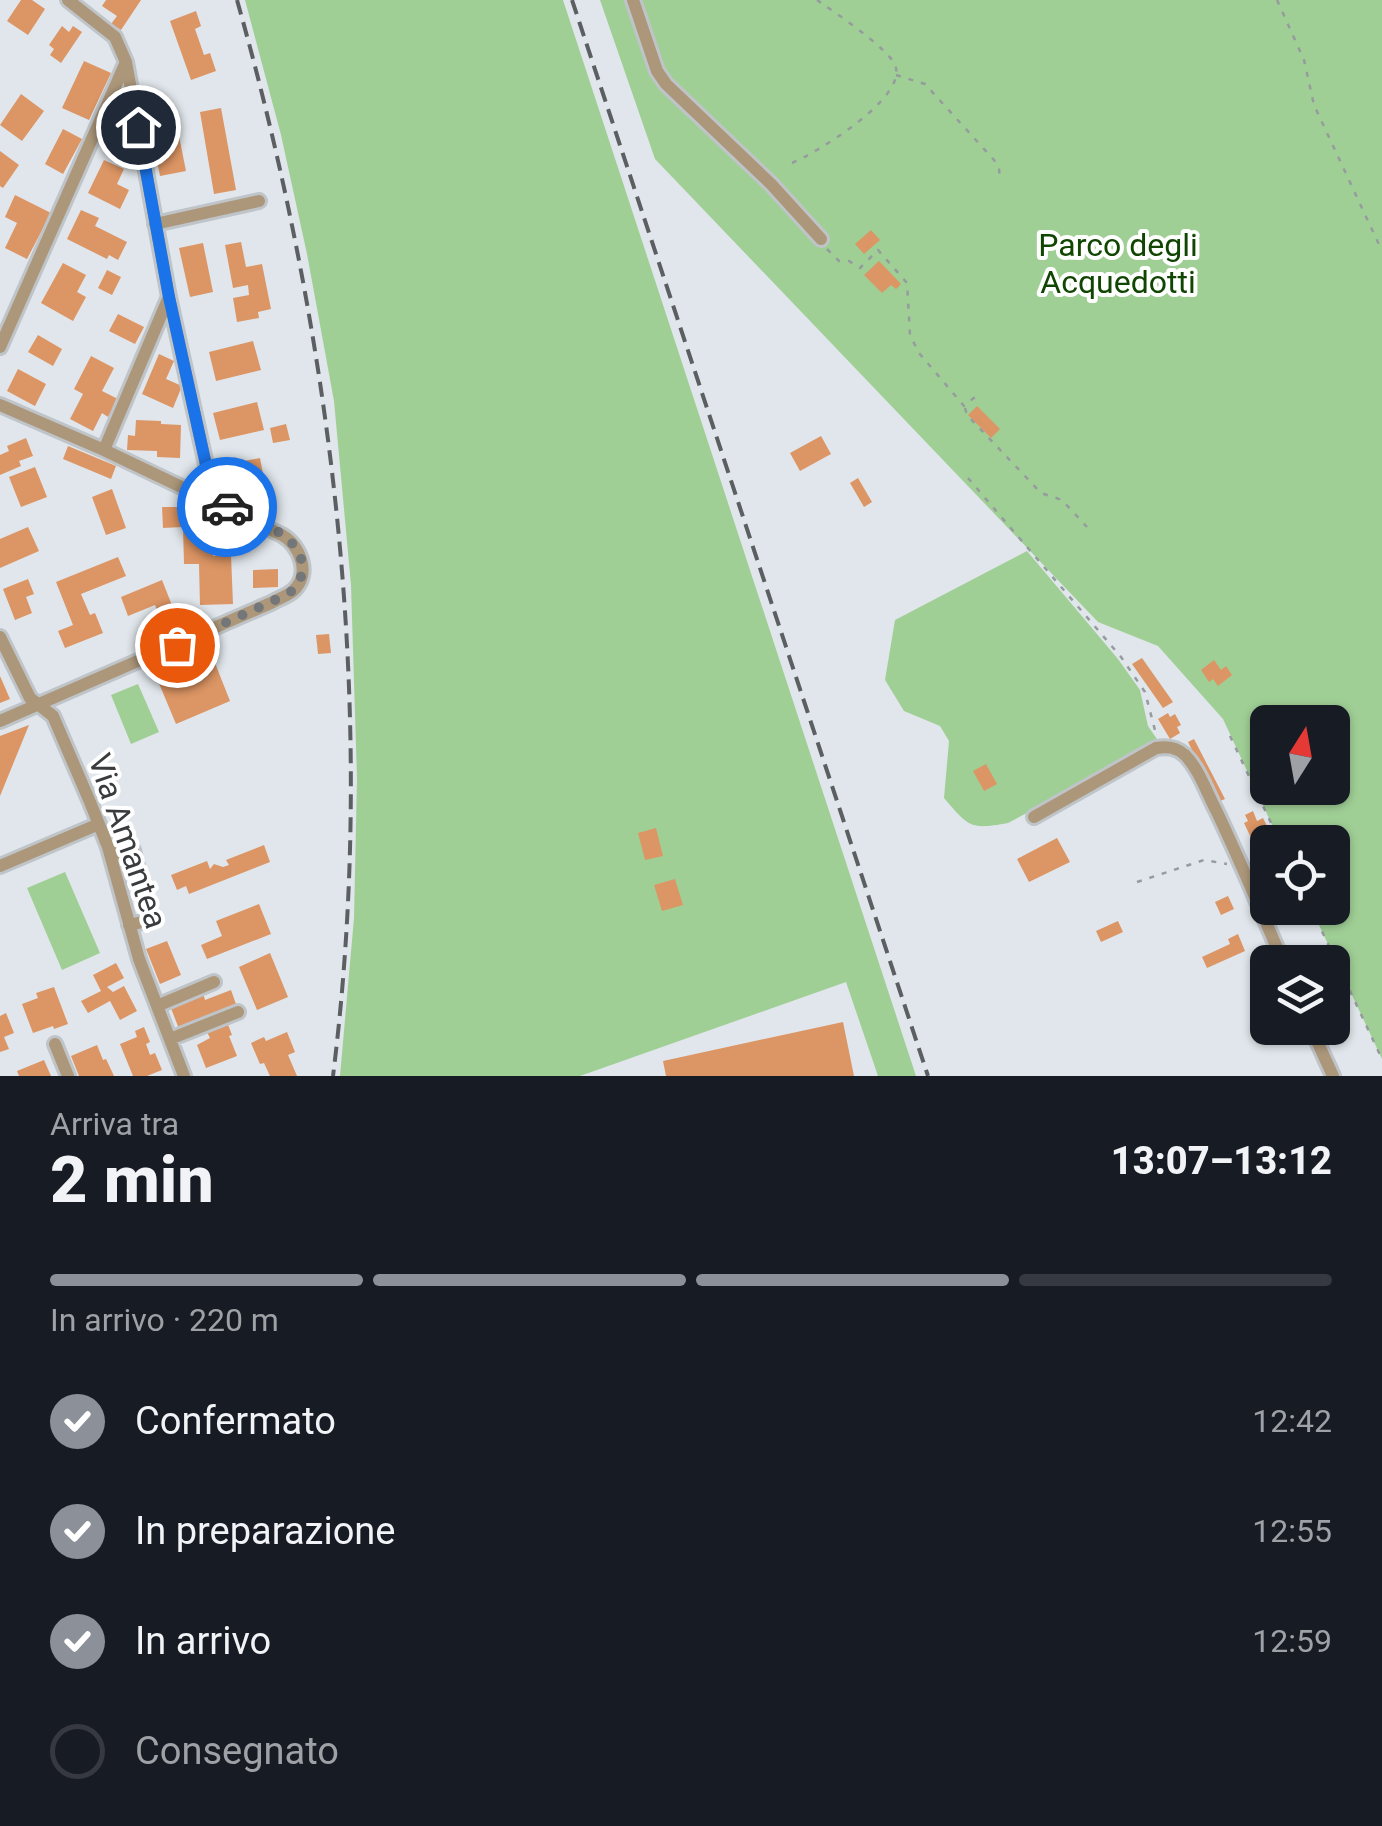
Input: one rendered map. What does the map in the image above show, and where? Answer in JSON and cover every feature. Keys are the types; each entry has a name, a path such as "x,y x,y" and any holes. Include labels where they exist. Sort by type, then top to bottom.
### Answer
{"street":[{"path":"68,0 115,37 126,62 169,297 214,501"},
{"path":"633,0 657,70 820,239"},
{"path":"0,347 126,62"},
{"path":"155,224 260,201"},
{"path":"104,450 169,297"},
{"path":"0,405 288,538 302,561 300,580 288,594 0,721"},
{"name":"Via Amantea","path":"0,637 26,690 50,712 60,729 110,854 129,925 184,1076"},
{"path":"1034,816 1156,748 1168,746 1178,750 1188,758 1243,868 1276,945"},
{"path":"0,866 99,824"},
{"path":"110,854 132,850 152,920 129,925"},
{"path":"157,1006 214,982"},
{"path":"170,1039 238,1012"},
{"path":"55,1044 68,1076"},
{"path":"1319,1045 1334,1076"}],"path":[{"path":"792,163 821,149 856,123 890,90 896,75 895,64 887,55 816,0"},
{"path":"1277,0 1304,60 1314,105 1382,251"},
{"path":"896,75 925,84 994,160 1000,169 1000,179"},
{"path":"820,239 839,261 849,261 860,268 878,250 892,264 907,283 910,335 919,353 964,406 967,416 1040,493 1062,500 1086,527"},
{"path":"964,406 974,397"},
{"path":"968,478 1121,656 1144,692 1156,734 1168,746"},
{"path":"1230,736 1272,825"},
{"path":"1137,882 1204,860 1243,868"},
{"path":"1318,925 1382,1060"}],"green space":[{"path":"245,0 563,0 916,1076 878,1076 846,982 580,1076 340,1076 354,918 357,778 351,585 334,401 281,135"},
{"name":"Parco degli Acquedotti","path":"600,0 1382,0 1382,1059 1350,991 1350,945 1328,945 1319,925 1350,925 1350,825 1272,825 1263,805 1350,805 1350,705 1250,705 1250,777 1223,719 1158,646 1098,622 655,159"},
{"path":"1027,551 1140,690 1148,726 1159,742 1008,823 978,826 965,820 944,798 949,741 940,726 904,711 885,680 895,620"},
{"path":"138,684 159,732 131,744 111,695"},
{"path":"65,872 100,953 62,970 27,888"}],"building":[{"path":"21,0 32,0 45,9 28,35 7,21"},
{"path":"106,0 141,0 121,30 111,24 117,16 102,6"},
{"path":"196,11 201,26 195,29 204,55 210,53 216,71 191,80 170,21"},
{"path":"62,26 69,32 73,26 82,32 61,63 50,55 54,49 49,45"},
{"path":"84,61 111,73 89,120 62,108"},
{"path":"21,94 44,111 22,141 0,125"},
{"path":"221,108 236,190 214,194 200,112"},
{"path":"175,116 186,171 160,176 149,121"},
{"path":"63,129 82,139 63,174 45,164"},
{"path":"0,151 19,165 3,188 0,186"},
{"path":"104,160 124,169 117,184 129,190 120,209 88,193"},
{"path":"15,195 51,213 27,259 5,248 17,223 5,217"},
{"path":"81,210 99,218 95,226 127,242 118,260 109,255 107,259 67,239"},
{"path":"871,230 880,240 864,254 855,244"},
{"path":"241,242 246,267 262,264 271,309 258,312 259,318 237,322 233,298 249,295 248,285 233,288 225,245"},
{"path":"203,243 213,292 190,297 179,248"},
{"path":"879,261 901,284 896,289 891,285 882,293 864,275"},
{"path":"63,263 86,275 77,292 86,297 73,321 41,303"},
{"path":"107,270 121,277 112,295 98,288"},
{"path":"118,314 144,327 135,344 109,331"},
{"path":"38,335 62,349 53,366 28,352"},
{"path":"253,341 261,370 216,381 209,352"},
{"path":"159,354 174,361 166,379 182,386 173,408 142,394"},
{"path":"91,356 114,368 102,391 118,399 108,417 102,413 93,431 70,419 83,394 74,389"},
{"path":"18,369 46,384 35,406 7,391"},
{"path":"257,402 264,430 220,440 213,413"},
{"path":"977,406 1000,429 991,438 968,415"},
{"path":"136,420 181,425 180,458 157,457 157,451 127,450 128,435 135,436"},
{"path":"286,424 290,440 273,443 270,428"},
{"path":"821,436 831,454 800,471 790,453"},
{"path":"26,438 33,456 0,475 0,455 9,451 7,446"},
{"path":"68,446 116,466 111,479 63,459"},
{"path":"260,458 269,506 261,507 228,493 223,465"},
{"path":"35,467 47,497 21,507 9,477"},
{"path":"858,478 872,502 864,507 850,483"},
{"path":"112,489 126,528 106,535 92,497"},
{"path":"162,507 183,507 183,515 212,514 213,556 231,555 233,604 200,605 199,564 184,564 183,527 163,528"},
{"path":"28,527 39,551 0,568 0,539"},
{"path":"118,557 126,576 81,594 103,633 65,648 58,631 73,625 56,582"},
{"path":"278,569 278,587 253,588 253,570"},
{"path":"28,579 34,594 26,597 32,613 15,620 3,589"},
{"path":"162,580 181,628 166,634 155,605 128,616 121,597"},
{"path":"329,634 331,653 318,654 316,635"},
{"path":"213,658 230,701 176,724 158,681"},
{"path":"1142,658 1173,702 1163,708 1132,664"},
{"path":"1214,660 1221,670 1226,666 1232,675 1218,686 1213,679 1209,682 1201,670"},
{"path":"0,676 10,699 0,703"},
{"path":"1168,713 1170,717 1175,714 1181,725 1177,727 1180,733 1170,739 1158,719"},
{"path":"29,725 0,796 0,736"},
{"path":"1194,739 1225,799 1218,802 1188,742"},
{"path":"986,764 997,784 984,791 973,771"},
{"path":"1253,811 1257,821 1263,818 1266,825 1250,825 1250,836 1245,815"},
{"path":"656,828 663,856 645,860 638,833"},
{"path":"1057,838 1070,862 1029,882 1017,859"},
{"path":"264,845 270,862 189,894 186,886 177,890 171,875 207,861 210,869 214,864 223,867 229,865 226,860"},
{"path":"675,879 683,905 662,911 654,885"},
{"path":"1228,896 1234,909 1221,915 1215,902"},
{"path":"259,904 271,934 207,959 201,945 222,936 216,921"},
{"path":"1118,921 1123,932 1101,942 1096,931"},
{"path":"1238,934 1245,951 1207,968 1202,957 1230,944 1228,939"},
{"path":"167,941 181,975 160,984 146,949"},
{"path":"270,953 288,997 257,1010 239,967"},
{"path":"116,963 124,978 107,987 113,992 124,986 137,1011 120,1020 110,1001 88,1013 81,1001 101,991 93,975"},
{"path":"54,987 68,1024 33,1033 22,1004 38,998 36,993"},
{"path":"202,990 205,1000 231,990 237,1007 179,1029 169,1003"},
{"path":"6,1013 14,1033 4,1037 9,1049 0,1052 0,1016"},
{"path":"227,1022 237,1056 206,1068 197,1045 210,1038 206,1030"},
{"path":"843,1022 854,1076 666,1076 663,1061"},
{"path":"144,1027 150,1055 155,1053 162,1070 133,1076 120,1044 137,1037 135,1031"},
{"path":"287,1032 295,1052 288,1055 297,1076 270,1076 251,1043"},
{"path":"97,1045 114,1076 79,1076 71,1056"},
{"path":"44,1060 51,1076 19,1076 17,1071"}],"railway":[{"path":"237,0 300,264 339,534 348,669 351,805 346,941 333,1076"},
{"path":"572,0 928,1076"}],"way so far":[{"path":"177,645 288,594 300,580 302,561 292,542 227,507"}],"route":[{"path":"138,127 169,297 214,501 227,507"}]}
